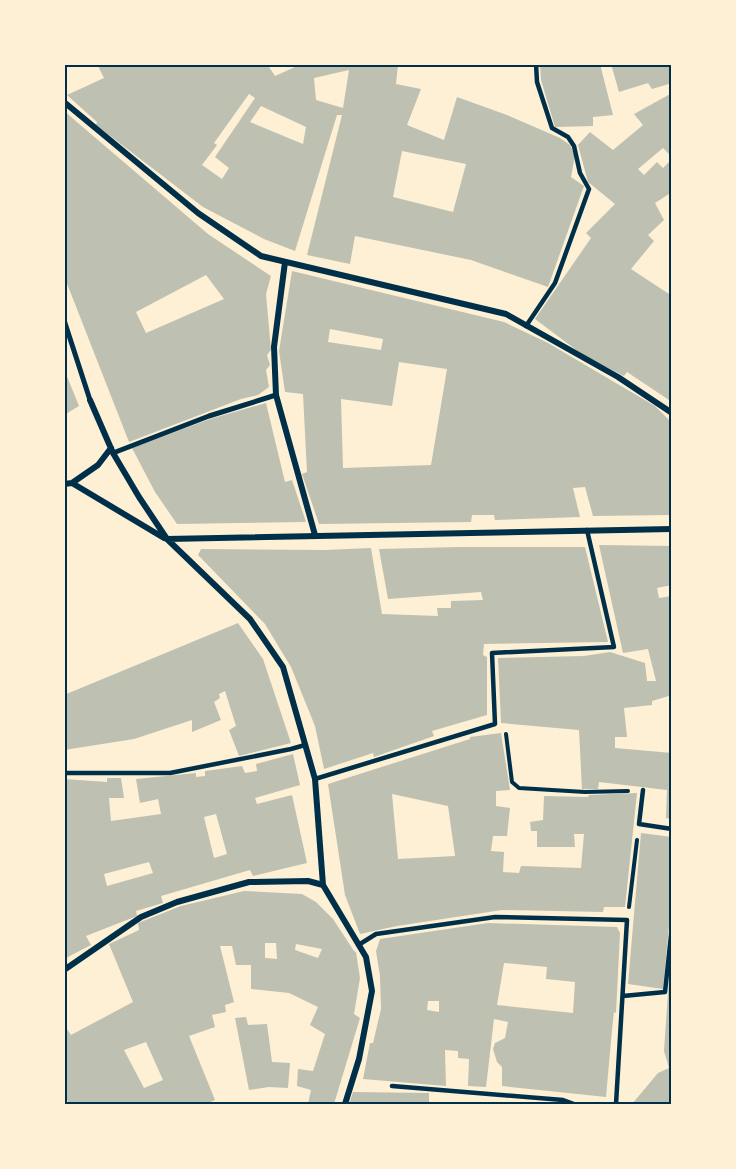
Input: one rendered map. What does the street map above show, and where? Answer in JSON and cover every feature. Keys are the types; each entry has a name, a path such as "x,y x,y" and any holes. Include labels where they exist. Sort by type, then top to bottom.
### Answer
{"street":[{"path":"64,102 198,213 261,256 506,314 618,377 672,413"},
{"path":"285,262 274,348 276,395 315,535"},
{"path":"64,320 66,334 90,400 112,451 139,497 167,539 249,619 283,667 315,779 323,885 366,957 372,992 359,1059 345,1104"},
{"path":"276,395 112,451 98,465 68,483 167,539 672,529"},
{"path":"64,970 141,917 177,902 249,882 308,881 323,885"}],"lane":[{"path":"526,326 555,283 589,189 580,173 574,146 568,137 552,128 537,82 536,64"},
{"path":"315,779 495,724 492,653 614,647 587,530"},
{"path":"64,773 170,772 305,745"},
{"path":"643,790 639,824 672,829"},
{"path":"360,944 376,934 495,917 627,920 616,1104"},
{"path":"623,996 665,992 672,926"},
{"path":"392,1086 558,1099 574,1104"}],"path":[{"path":"495,724 506,734 512,782 519,788 585,792 643,790"},
{"path":"627,920 639,824"}],"building":[{"path":"97,64 222,64 224,66 227,64 267,64 275,76 295,67 294,64 398,64 396,84 421,89 407,125 444,140 457,97 507,115 560,138 570,145 575,155 571,177 584,186 548,287 471,260 355,236 350,264 307,255 342,115 337,115 295,251 264,239 203,207 96,125 97,122 67,95 104,78","holes":["349,70 343,108 316,100 314,78","249,94 255,98 215,157 229,168 222,179 202,165 217,145 214,143","261,106 306,127 303,144 250,122","402,151 466,164 453,212 393,197"]},
{"path":"540,64 600,64 613,115 593,117 593,126 555,127 541,80"},
{"path":"611,64 672,64 672,83 652,89 648,83 619,92"},
{"path":"672,93 672,157 663,148 638,169 644,175 657,162 663,168 672,159 672,192 655,203 664,220 648,235 654,241 631,269 672,296 672,402 627,372 624,376 583,355 535,319 591,238 586,233 615,204 588,182 578,145 590,132 613,150 643,125 634,114"},
{"path":"64,111 208,234 271,276 266,294 271,350 267,355 270,365 266,370 269,387 258,395 241,399 129,442 66,281 64,270","holes":["206,275 224,299 146,333 136,312"]},
{"path":"292,271 504,322 548,343 655,406 672,423 672,515 593,516 585,487 573,488 580,517 495,520 494,515 472,515 471,522 319,524 302,474 307,472 303,394 285,392 279,351","holes":["330,329 383,339 381,350 328,342","399,362 447,369 431,465 343,468 341,399 392,406"]},
{"path":"64,369 79,406 64,415"},
{"path":"266,403 285,482 292,480 306,522 177,524 155,492 132,448 210,419"},
{"path":"599,545 672,546 672,585 657,588 659,598 672,596 672,695 652,701 652,705 624,708 627,737 615,737 615,748 672,753 672,819 666,818 667,790 599,782 598,789 582,789 579,730 501,723 498,658 584,656 610,652 645,663 647,681 656,681 648,649 623,653"},
{"path":"585,547 608,642 484,644 483,655 487,657 487,715 432,731 434,736 374,757 373,753 324,769 315,726 291,667 265,624 198,555 201,549 371,548 382,614 438,616 437,608 451,608 451,601 483,600 481,592 388,599 379,549"},
{"path":"238,623 263,659 291,743 239,756 229,730 236,726 225,691 219,694 220,698 214,702 221,720 192,732 192,720 134,739 64,750 64,695"},
{"path":"501,733 510,790 496,791 496,806 510,808 507,836 493,836 491,851 504,852 503,872 519,873 521,866 581,868 584,834 574,834 575,847 537,847 537,831 531,831 530,822 543,820 544,796 588,797 589,795 637,793 625,907 604,907 603,912 502,910 360,934 345,895 328,784 470,739 470,737","holes":["392,794 448,806 455,856 398,859"]},
{"path":"293,754 300,785 255,798 257,804 292,795 307,863 253,876 250,870 161,896 163,903 136,911 137,916 86,936 91,945 64,959 64,779 107,782 107,778 121,778 124,798 109,798 111,821 161,814 158,799 140,803 136,779 196,773 196,777 205,776 205,771 242,766 245,773 257,771 256,764","holes":["216,814 227,854 214,858 204,817","149,862 153,873 107,886 104,874"]},
{"path":"641,833 672,837 672,894 663,989 628,984"},
{"path":"244,891 302,894 316,902 333,919 356,952 360,978 354,1014 360,1018 334,1104 308,1104 311,1090 297,1086 298,1069 313,1071 325,1034 310,1025 318,1007 289,993 251,989 251,965 236,965 232,946 220,946 234,1002 225,1005 226,1012 212,1015 215,1027 189,1036 215,1100 206,1104 70,1104 64,1096 64,1025 71,1035 133,1002 109,944 139,930 138,923 181,906","holes":["265,943 276,943 277,959 265,958","296,944 322,949 318,958 295,950","146,1042 163,1080 144,1088 124,1050"]},
{"path":"488,923 617,927 620,933 616,1013 614,1012 606,1097 502,1086 502,1067 497,1062 493,1049 495,1043 505,1038 508,1022 494,1019 486,1087 468,1086 469,1059 458,1058 458,1051 445,1050 446,1086 363,1079 370,1043 373,1043 381,1009 380,976 376,951 380,939","holes":["504,963 547,967 546,979 575,982 573,1013 497,1005","428,1001 439,1001 439,1012 427,1010"]},
{"path":"670,964 672,964 672,1104 632,1104 658,1073 669,1068 664,1051"},
{"path":"246,1017 248,1025 267,1024 272,1062 290,1063 288,1088 269,1087 249,1090 235,1018"},
{"path":"353,1092 429,1093 429,1102 513,1104 349,1104"}]}
